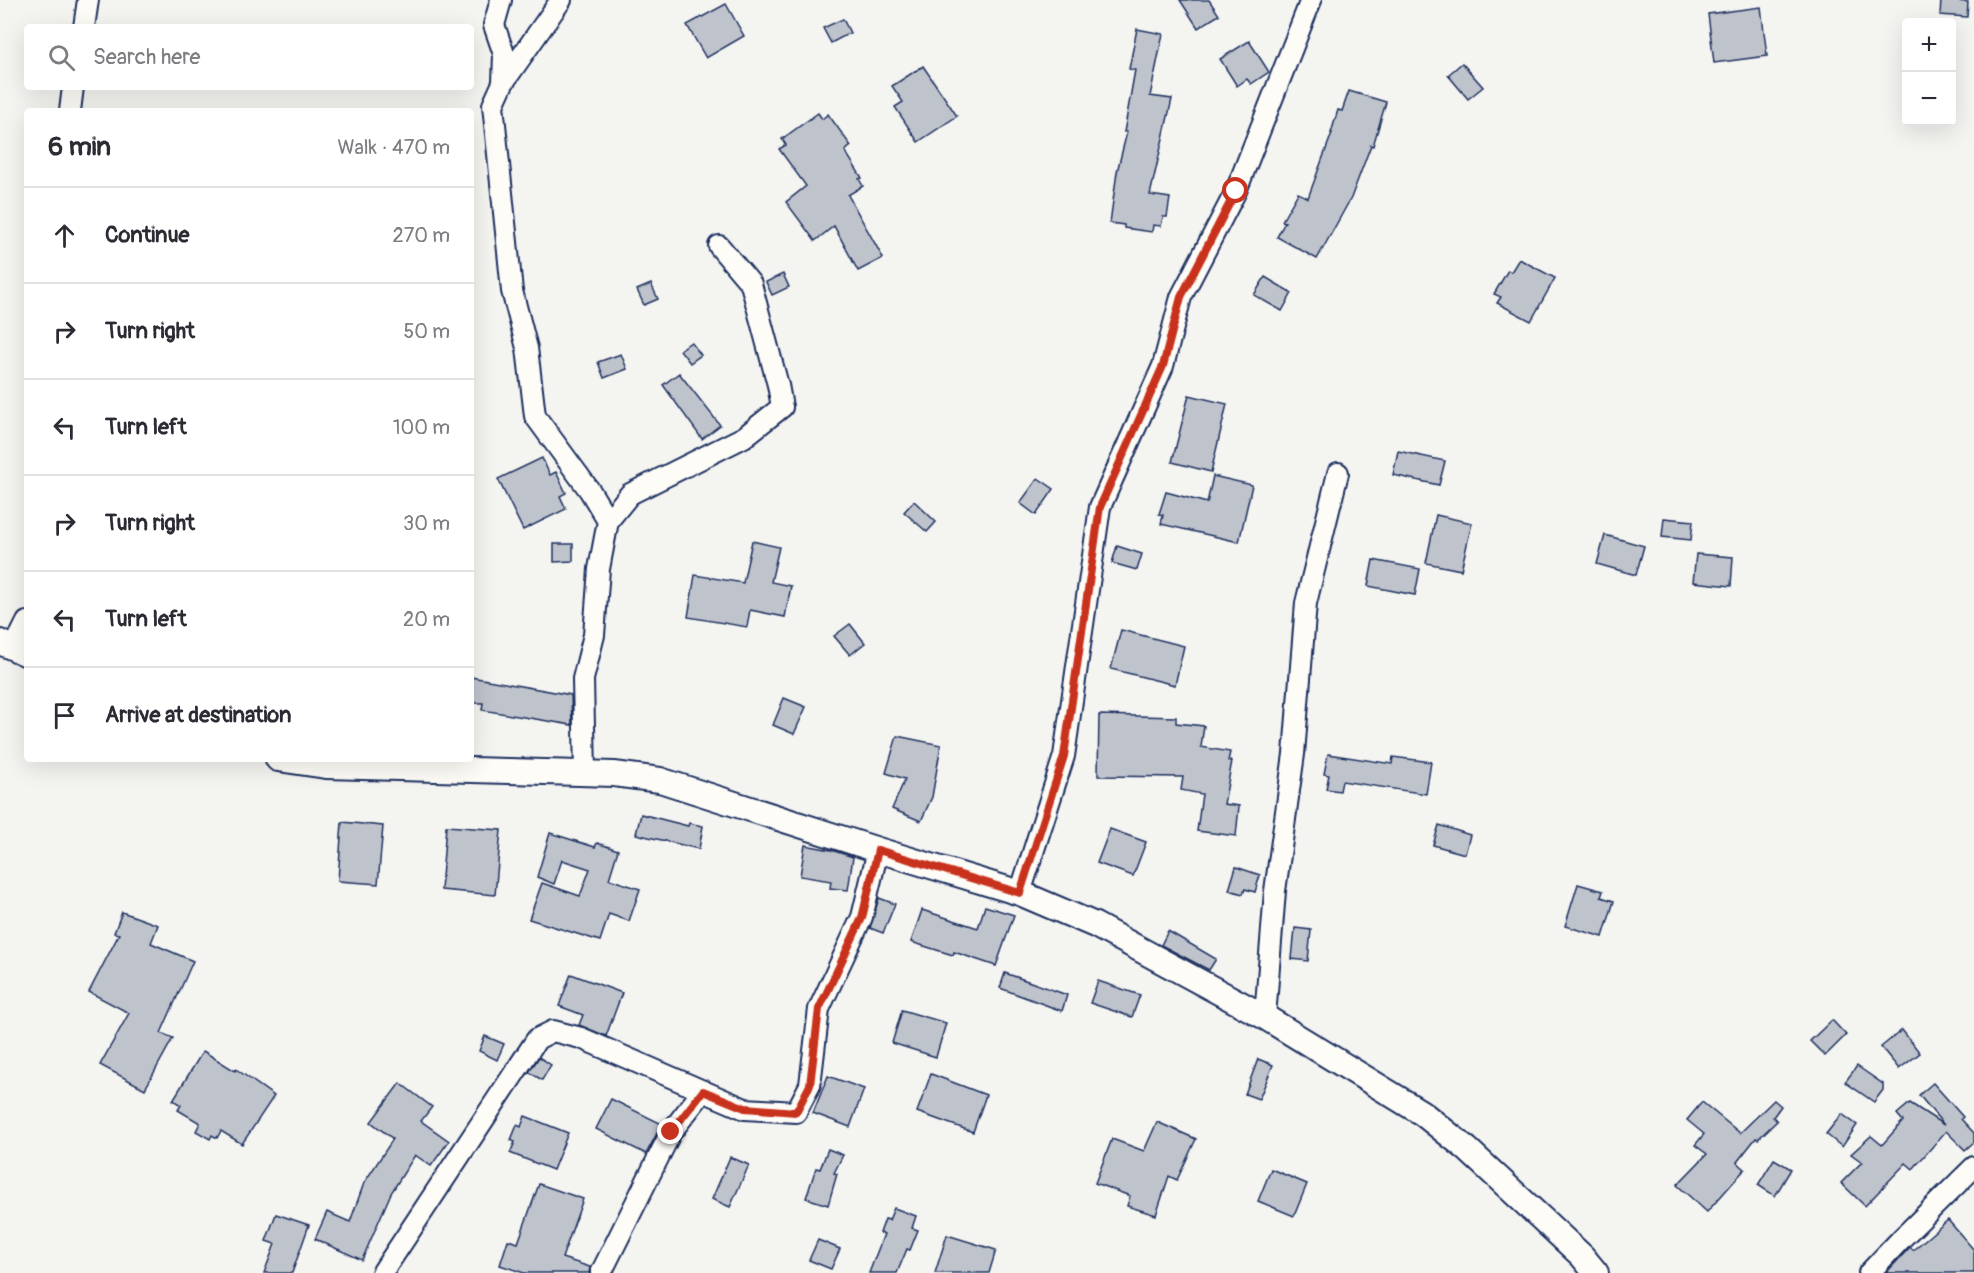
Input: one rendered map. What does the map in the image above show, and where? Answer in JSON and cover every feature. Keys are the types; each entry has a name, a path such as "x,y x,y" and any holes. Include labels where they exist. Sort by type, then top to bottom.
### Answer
{"street":[{"path":"84,24 88,0"},
{"path":"501,0 494,25 504,54 503,83"},
{"path":"561,0 503,83 493,105 512,291 527,348 535,416 590,491 608,521"},
{"path":"1020,893 1064,756 1100,507 1163,366 1181,297 1236,191 1310,0"},
{"path":"70,108 73,90"},
{"path":"585,774 584,679 594,635 599,569 608,521 630,494 744,437 782,407 751,284 719,246"},
{"path":"1265,1017 1275,891 1294,754 1306,603 1338,473"},
{"path":"14,648 24,628"},
{"path":"299,762 327,766 637,776 660,780 1020,893 1095,925 1265,1017 1422,1113 1446,1131 1534,1210 1582,1256 1596,1273"},
{"path":"382,1273 537,1039 553,1031 581,1038 745,1108 796,1112 810,1085 819,1009 862,918 878,850"},
{"path":"600,1273 671,1132 703,1091"},
{"path":"1869,1273 1974,1167"}],"building":[{"path":"1180,0 1209,0 1219,15 1198,28"},
{"path":"1941,0 1968,2 1967,17 1940,15"},
{"path":"726,4 744,36 706,58 687,25"},
{"path":"1761,7 1767,56 1714,63 1708,14"},
{"path":"843,19 850,33 831,43 823,28"},
{"path":"1137,29 1163,34 1150,96 1172,99 1150,195 1170,198 1167,217 1163,217 1161,226 1153,225 1152,232 1124,228 1124,225 1110,223 1117,172 1127,132 1124,132 1135,70 1129,69"},
{"path":"1249,41 1269,72 1251,84 1247,79 1237,86 1220,59"},
{"path":"1462,63 1483,87 1468,99 1448,75"},
{"path":"923,66 957,116 918,142 895,107 903,102 892,86"},
{"path":"1349,91 1386,102 1373,146 1371,145 1351,198 1317,259 1277,237 1285,222 1282,221 1298,193 1308,198 1338,110 1342,111"},
{"path":"818,113 822,119 828,114 851,146 845,151 862,178 859,179 863,186 848,195 883,258 858,271 834,226 815,241 786,202 806,186 779,149 786,145 782,139"},
{"path":"1519,259 1555,278 1531,321 1497,303 1501,297 1494,294 1508,270 1511,272"},
{"path":"783,274 789,287 772,295 766,282"},
{"path":"1265,277 1292,293 1282,311 1254,295"},
{"path":"651,284 658,299 644,305 637,290"},
{"path":"691,342 701,355 690,363 680,350"},
{"path":"621,354 627,369 604,378 598,362"},
{"path":"679,373 720,425 702,439 663,385"},
{"path":"1189,395 1227,404 1211,472 1172,462"},
{"path":"1398,451 1445,461 1439,485 1393,475"},
{"path":"542,458 550,475 556,472 566,493 560,496 566,509 523,530 498,479"},
{"path":"1213,476 1252,485 1239,542 1161,524 1163,515 1159,514 1166,492 1207,503"},
{"path":"1038,478 1054,489 1036,515 1020,503"},
{"path":"914,501 936,522 927,532 904,512"},
{"path":"1436,515 1472,523 1461,570 1426,563"},
{"path":"1664,518 1693,521 1691,540 1662,537"},
{"path":"1605,535 1644,546 1636,575 1597,564"},
{"path":"752,541 779,547 771,582 791,586 785,617 750,610 747,627 688,617 695,575 743,583"},
{"path":"554,544 573,544 573,561 554,562"},
{"path":"1117,546 1142,554 1137,570 1112,563"},
{"path":"1696,554 1733,557 1731,586 1693,582"},
{"path":"1373,560 1420,569 1415,595 1368,586"},
{"path":"850,624 865,643 850,655 834,636"},
{"path":"1121,630 1184,646 1175,685 1111,669"},
{"path":"474,678 571,695 572,725 482,710 483,703 474,703"},
{"path":"784,698 806,707 794,734 773,725"},
{"path":"1099,715 1176,717 1176,723 1204,726 1201,747 1230,752 1228,761 1232,761 1224,804 1239,806 1236,836 1197,831 1202,794 1181,790 1183,777 1098,776"},
{"path":"897,736 941,745 932,797 921,821 892,809 905,779 886,773"},
{"path":"1328,754 1392,764 1393,757 1431,762 1426,794 1342,781 1340,791 1326,789 1329,775 1324,774"},
{"path":"641,814 688,826 689,823 703,826 699,849 636,834"},
{"path":"342,822 383,826 378,884 338,881"},
{"path":"1439,825 1470,835 1465,854 1433,845"},
{"path":"446,826 501,830 495,895 441,890"},
{"path":"1110,829 1146,842 1133,876 1097,863"},
{"path":"550,833 595,847 597,843 618,850 609,879 640,889 629,921 609,914 600,941 529,919 542,883 580,896 590,869 562,860 554,884 537,877"},
{"path":"805,845 853,857 848,890 830,888 831,881 800,876"},
{"path":"1236,867 1260,875 1255,892 1245,889 1243,894 1229,890"},
{"path":"1578,884 1603,891 1601,897 1614,901 1603,937 1565,926"},
{"path":"879,898 895,904 883,933 870,928"},
{"path":"985,906 1014,915 996,966 954,952 953,955 911,942 922,910 978,928"},
{"path":"122,912 158,925 151,943 193,961 161,1033 173,1038 145,1089 100,1065 129,1013 89,992 119,934 114,933"},
{"path":"1295,928 1311,930 1308,961 1292,959"},
{"path":"1168,931 1216,959 1209,970 1161,945"},
{"path":"1005,973 1067,995 1062,1011 1000,988"},
{"path":"571,974 622,993 606,1036 579,1025 583,1015 559,1006"},
{"path":"1098,981 1140,995 1132,1017 1090,1003"},
{"path":"902,1010 946,1023 936,1057 892,1043"},
{"path":"1832,1020 1846,1035 1825,1056 1810,1041"},
{"path":"1902,1030 1920,1053 1899,1069 1881,1047"},
{"path":"485,1036 504,1044 497,1060 479,1051"},
{"path":"203,1051 235,1071 236,1069 274,1096 242,1144 221,1131 217,1138 212,1135 210,1139 196,1131 200,1123 178,1110 181,1105 173,1100"},
{"path":"539,1057 551,1065 542,1080 529,1072"},
{"path":"1258,1059 1273,1065 1259,1099 1245,1094"},
{"path":"1857,1066 1883,1084 1883,1090 1874,1102 1845,1082"},
{"path":"931,1074 986,1095 973,1132 917,1112"},
{"path":"828,1076 864,1089 850,1127 813,1113"},
{"path":"400,1083 432,1107 421,1121 449,1141 431,1166 415,1155 391,1193 362,1260 315,1239 327,1212 350,1222 364,1183 393,1139 371,1122"},
{"path":"1933,1083 1963,1117 1961,1119 1974,1133 1974,1142 1965,1150 1946,1131 1913,1169 1906,1163 1865,1206 1841,1183 1862,1162 1851,1154 1871,1136 1882,1145 1903,1121 1897,1114 1910,1103 1944,1125 1919,1095"},
{"path":"611,1099 662,1124 646,1154 596,1129"},
{"path":"1774,1100 1781,1106 1773,1117 1777,1121 1758,1139 1756,1138 1737,1162 1745,1169 1707,1212 1677,1185 1707,1154 1695,1145 1704,1134 1687,1120 1702,1102 1740,1133"},
{"path":"1842,1114 1857,1125 1842,1147 1826,1134"},
{"path":"525,1116 568,1133 553,1170 510,1153 515,1142 511,1140 517,1125 521,1127"},
{"path":"1157,1122 1196,1139 1177,1180 1169,1176 1156,1215 1127,1206 1130,1196 1095,1183 1112,1139 1144,1151"},
{"path":"828,1149 843,1155 834,1173 837,1174 828,1205 806,1198 816,1168 820,1169"},
{"path":"730,1157 749,1165 730,1207 712,1199"},
{"path":"1774,1159 1791,1169 1775,1196 1758,1185"},
{"path":"1271,1169 1307,1184 1294,1216 1258,1201"},
{"path":"539,1184 583,1199 562,1258 590,1267 589,1273 524,1273 500,1265 508,1240 518,1243"},
{"path":"894,1208 916,1216 912,1228 918,1230 897,1273 869,1273 884,1234 880,1233 885,1219 889,1220"},
{"path":"276,1214 309,1225 292,1273 264,1273 275,1244 266,1241"},
{"path":"1948,1220 1974,1250 1974,1273 1886,1273 1910,1247 1913,1250"},
{"path":"947,1235 996,1250 989,1273 935,1273"},
{"path":"818,1240 840,1249 831,1269 809,1260"}],"route":[{"path":"671,1132 703,1091 745,1108 796,1112 810,1085 819,1009 862,918 878,850 1020,893 1064,756 1100,507 1163,366 1181,297 1236,191"}]}
